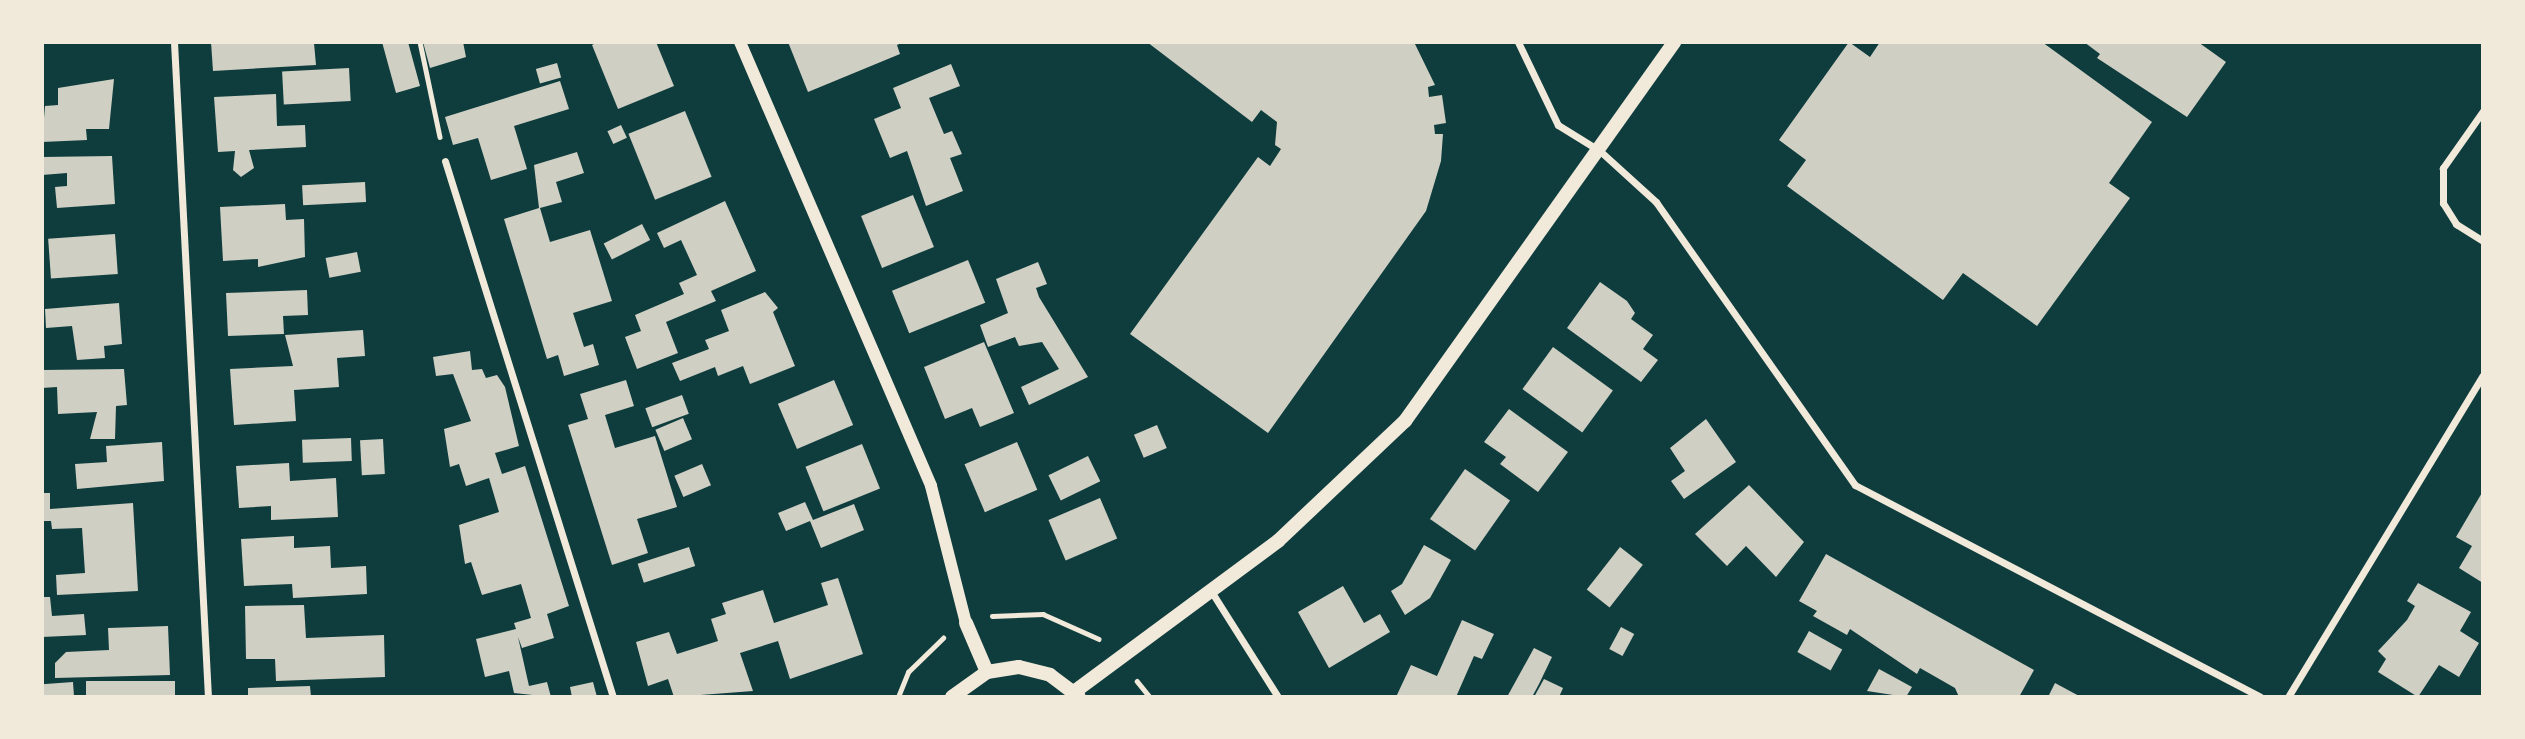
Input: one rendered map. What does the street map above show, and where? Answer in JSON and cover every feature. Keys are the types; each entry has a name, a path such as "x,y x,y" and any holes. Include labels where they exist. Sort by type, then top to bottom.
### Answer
{"main road":[{"path":"952,697 987,672 1020,667 1050,675 1076,694 1335,495 1405,421 1600,151 1674,42"},
{"path":"966,622 987,672"}],"street":[{"path":"174,42 208,697"},
{"path":"740,42 932,486 966,622"},
{"path":"1518,42 1558,124 1600,151 1657,202 1856,485 2260,697"},
{"path":"2483,110 2443,168 2443,203 2456,224 2483,241"},
{"path":"444,161 612,697"},
{"path":"2288,697 2483,375"},
{"path":"1211,591 1278,697"}],"path":[{"path":"420,42 444,161"}],"building":[{"path":"211,42 314,43 316,65 213,71"},
{"path":"382,42 408,42 420,86 396,93"},
{"path":"423,42 463,42 466,57 430,68"},
{"path":"598,42 656,42 674,86 618,109 592,45"},
{"path":"788,42 903,42 897,45 900,54 808,92"},
{"path":"1147,42 1414,42 1435,85 1428,87 1429,97 1442,95 1446,123 1434,125 1435,134 1443,134 1441,161 1426,211 1268,433 1130,334 1258,157 1270,166 1281,149 1275,145 1277,122 1261,110 1252,122"},
{"path":"1849,42 1870,57 1880,42 2042,42 2152,122 2109,183 2130,198 2037,326 1963,273 1943,300 1787,186 1806,160 1779,140"},
{"path":"2084,42 2198,42 2226,62 2187,117 2097,58 2100,54"},
{"path":"557,63 561,77 540,83 536,69"},
{"path":"951,64 960,86 929,98 944,134 952,131 962,154 950,158 963,191 926,206 907,151 890,158 874,119 901,108 893,88"},
{"path":"349,68 351,101 284,104 282,72"},
{"path":"114,79 109,129 86,129 87,140 42,142 45,106 58,105 58,88"},
{"path":"560,81 569,109 514,126 527,169 491,180 478,138 453,145 445,117"},
{"path":"276,94 277,126 305,125 306,147 249,150 254,168 241,177 233,170 235,151 218,152 214,97"},
{"path":"685,111 712,177 655,200 628,134"},
{"path":"621,125 627,138 613,144 607,131"},
{"path":"577,152 584,173 556,182 562,202 540,208 550,242 590,230 612,301 573,313 584,347 593,344 599,365 564,376 558,355 547,359 504,219 539,208 534,165"},
{"path":"112,156 115,204 57,208 55,187 67,186 67,173 42,175 42,157"},
{"path":"365,182 366,202 303,205 302,185"},
{"path":"913,195 934,247 882,268 861,216"},
{"path":"725,201 756,271 711,291 716,301 666,322 678,353 637,369 625,337 641,331 635,315 684,294 679,283 697,275 681,240 664,248 657,233"},
{"path":"285,204 286,220 304,219 305,257 258,267 258,259 223,261 220,207"},
{"path":"642,224 650,240 612,260 604,244"},
{"path":"115,234 118,274 51,279 48,239"},
{"path":"357,252 361,272 329,278 326,258"},
{"path":"968,260 985,303 909,333 892,291"},
{"path":"1038,262 1047,284 1036,288 1039,297 1088,377 1029,405 1021,387 1059,369 1042,342 1019,346 1015,337 988,347 980,325 1008,313 996,279"},
{"path":"1600,282 1627,301 1635,313 1631,319 1653,335 1643,349 1658,360 1641,382 1567,328"},
{"path":"307,290 308,315 283,316 284,334 228,336 226,293"},
{"path":"765,292 778,308 773,312 795,366 750,384 743,366 718,376 715,367 680,381 672,363 709,349 705,340 729,331 721,310"},
{"path":"119,303 122,344 104,346 105,358 77,360 72,326 46,328 45,309"},
{"path":"363,330 365,356 337,358 339,387 294,390 296,421 234,425 230,369 293,366 285,335"},
{"path":"984,342 1014,413 980,427 972,408 945,419 924,367"},
{"path":"1553,347 1613,390 1582,433 1522,389"},
{"path":"470,351 472,370 482,369 486,378 497,375 505,387 519,446 495,453 502,474 525,466 569,606 547,614 554,638 522,648 518,637 529,686 547,682 551,697 514,693 509,671 485,677 476,639 516,629 514,623 531,618 521,584 482,595 471,562 465,564 459,525 499,512 489,478 466,486 459,464 450,467 444,429 471,421 453,374 436,376 433,357"},
{"path":"124,369 127,405 116,406 115,439 90,439 97,412 58,414 57,387 42,388 42,370"},
{"path":"626,380 634,406 605,415 615,448 655,436 677,507 637,519 648,553 612,565 568,425 588,419 580,394"},
{"path":"834,380 853,425 797,449 778,404"},
{"path":"682,395 689,414 652,427 645,408"},
{"path":"1509,409 1568,452 1538,492 1500,464 1506,457 1484,442"},
{"path":"683,418 692,439 664,451 655,430"},
{"path":"1706,419 1736,462 1684,499 1671,481 1685,471 1670,448"},
{"path":"1157,425 1167,448 1144,458 1134,435"},
{"path":"351,438 352,461 303,463 302,440"},
{"path":"383,439 385,474 362,475 360,440"},
{"path":"162,442 164,481 77,489 75,464 107,462 106,446"},
{"path":"1017,442 1037,490 985,512 965,464"},
{"path":"862,444 880,489 823,511 805,467"},
{"path":"1088,456 1100,481 1061,500 1048,475"},
{"path":"289,463 290,481 336,478 338,517 271,520 271,506 239,508 236,466"},
{"path":"702,464 711,485 683,497 674,476"},
{"path":"1465,469 1510,501 1475,551 1430,519"},
{"path":"1749,485 1804,542 1776,577 1746,546 1727,566 1695,534"},
{"path":"2483,491 2483,583 2459,568 2472,546 2456,537"},
{"path":"42,493 50,493 50,509 133,503 138,591 57,595 56,575 85,573 82,528 52,529 51,521 42,521"},
{"path":"1100,498 1117,539 1066,560 1048,520"},
{"path":"805,502 813,520 854,504 864,530 821,548 810,521 786,531 778,513"},
{"path":"294,536 294,548 330,546 331,568 366,566 367,594 293,598 292,584 244,586 241,539"},
{"path":"1424,545 1451,560 1430,598 1405,615 1391,591 1402,584"},
{"path":"689,547 695,566 644,583 638,564"},
{"path":"1620,547 1643,565 1610,607 1587,590"},
{"path":"1826,554 2034,670 2019,697 1959,697 1955,688 1920,668 1917,674 1850,629 1847,635 1813,616 1817,611 1799,601"},
{"path":"838,578 863,654 790,679 778,641 740,653 753,691 674,697 668,679 648,686 636,642 669,632 677,654 718,641 711,619 726,614 722,603 763,590 774,623 828,605 821,583"},
{"path":"2418,583 2471,612 2460,631 2479,643 2459,677 2439,665 2418,697 2378,672 2386,659 2378,651 2407,620 2415,606 2407,601"},
{"path":"1343,586 1364,623 1380,614 1390,632 1329,668 1298,612"},
{"path":"42,597 50,597 52,616 84,614 86,635 42,637"},
{"path":"304,605 306,638 384,635 385,677 276,681 275,659 246,659 245,606"},
{"path":"1462,620 1494,634 1482,659 1474,656 1456,697 1396,697 1411,665 1437,676"},
{"path":"168,626 170,675 55,678 55,663 66,652 109,650 108,628"},
{"path":"1621,627 1634,634 1623,656 1609,649"},
{"path":"1809,631 1842,649 1831,670 1797,652"},
{"path":"1534,648 1552,657 1532,697 1507,697"},
{"path":"1879,669 1912,687 1906,697 1867,691"},
{"path":"1544,679 1563,688 1559,697 1534,697"},
{"path":"86,681 175,681 175,697 86,697"},
{"path":"73,682 74,697 43,697 42,684"},
{"path":"593,682 597,697 572,697 570,687"},
{"path":"2055,683 2081,697 2048,697"},
{"path":"310,686 311,697 248,697 248,688"}]}
